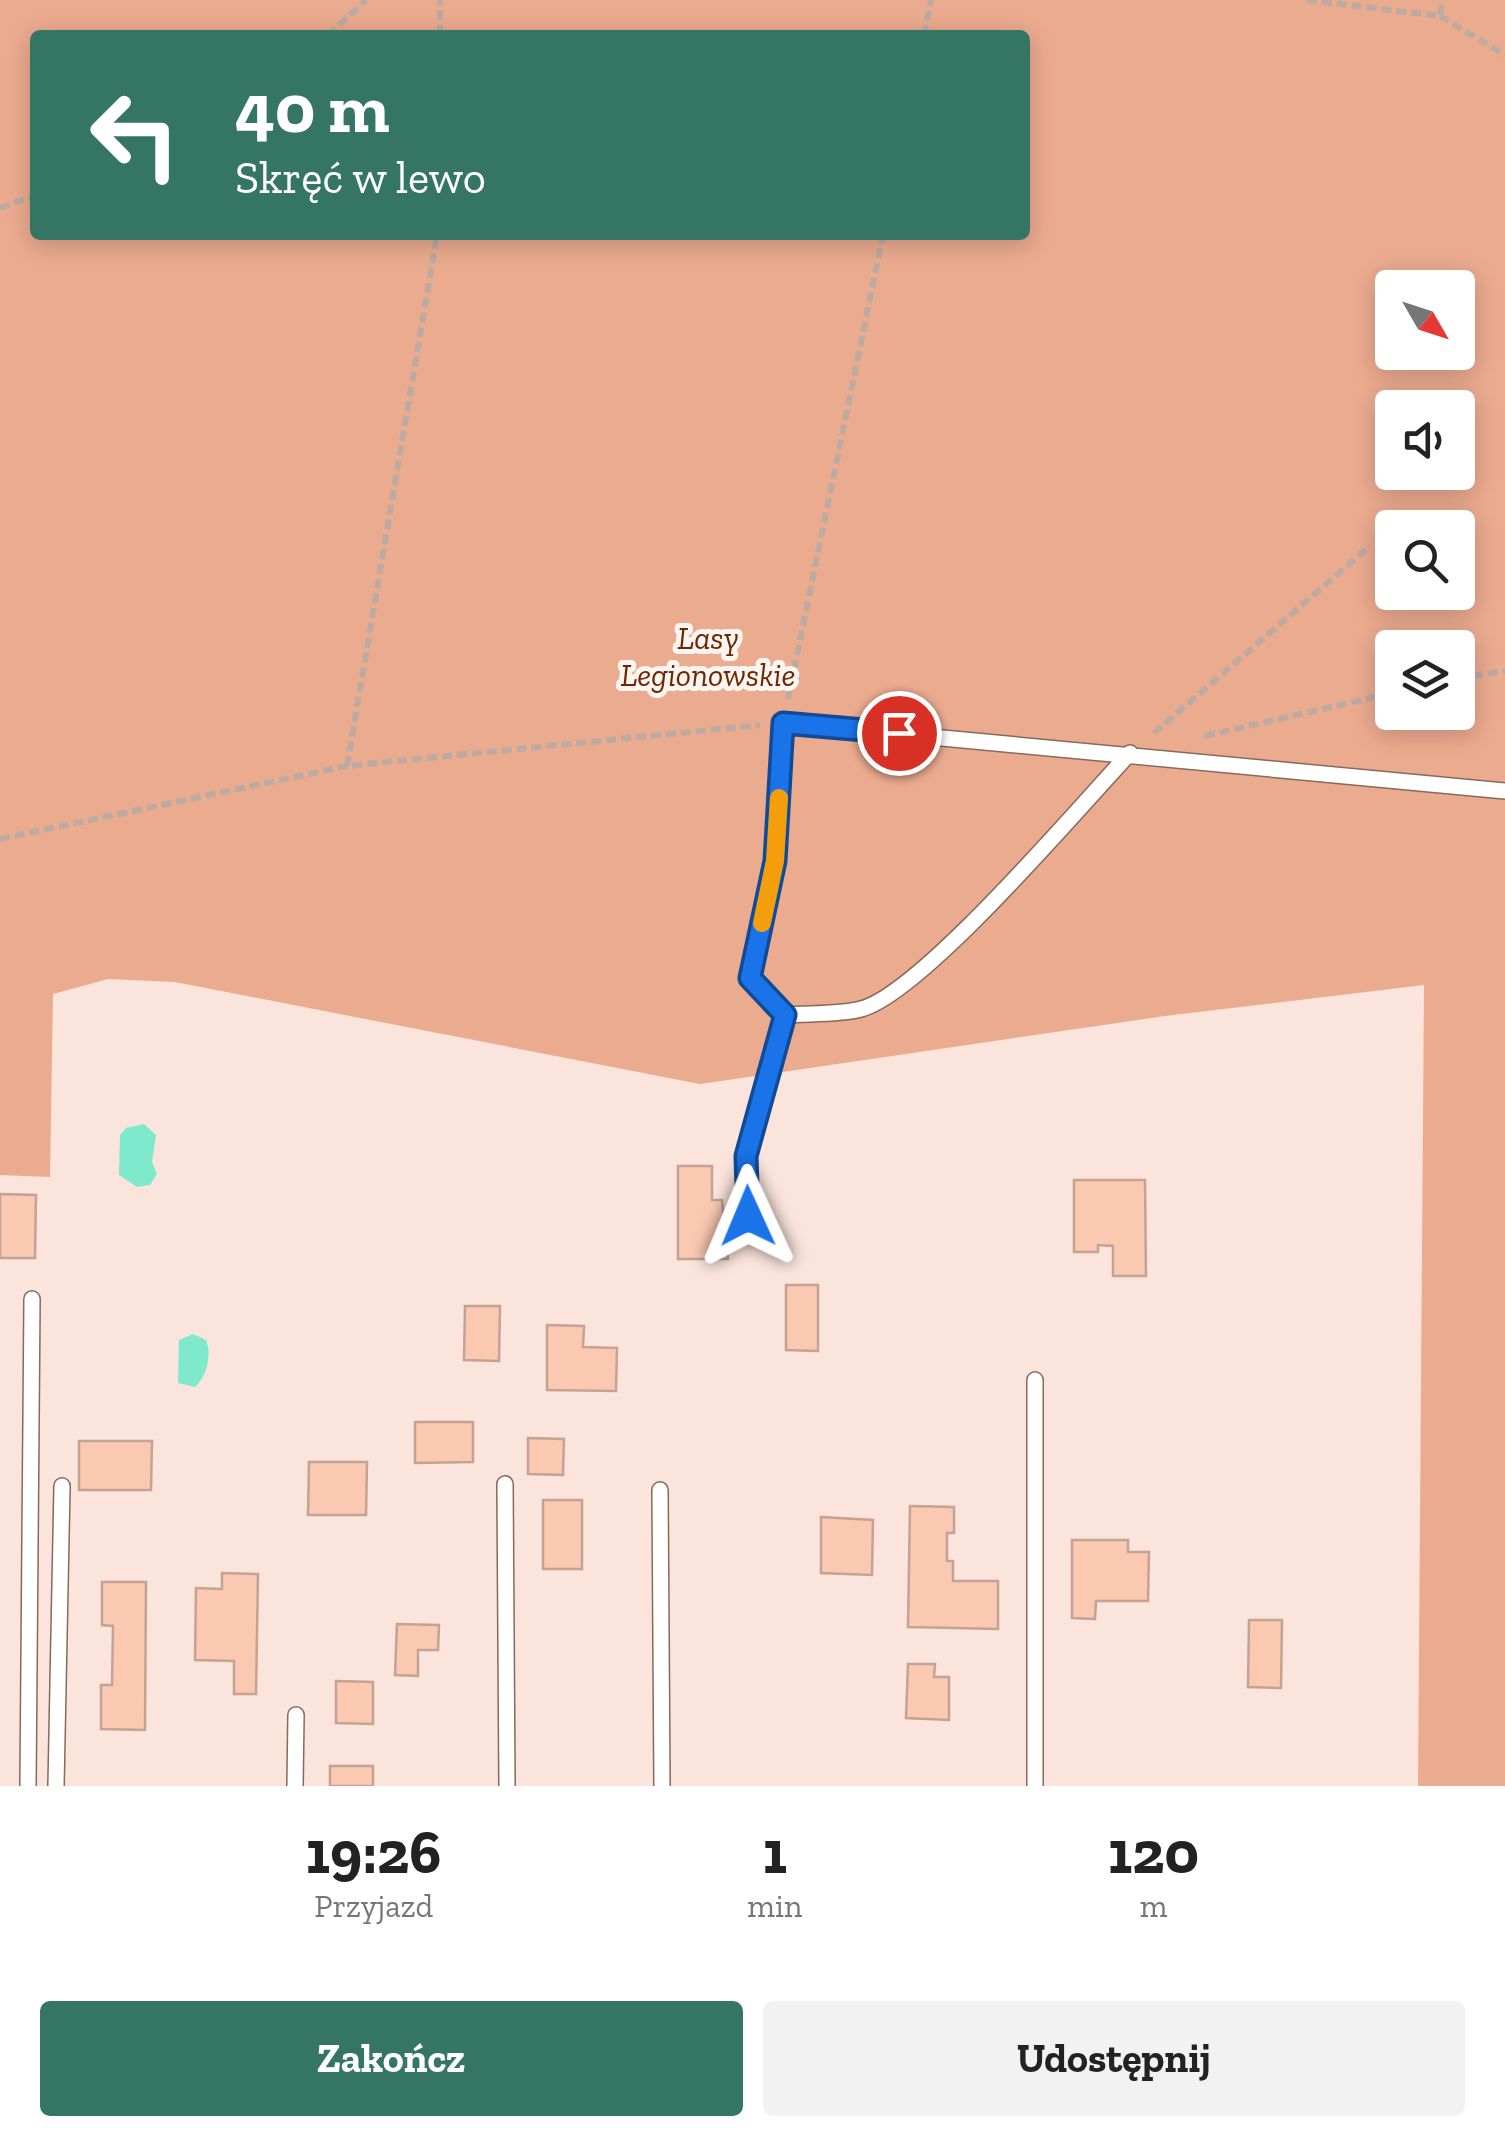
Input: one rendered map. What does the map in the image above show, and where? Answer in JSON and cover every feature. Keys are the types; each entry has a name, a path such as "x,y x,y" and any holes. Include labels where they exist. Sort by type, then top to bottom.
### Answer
{"lane":[{"path":"785,1015 750,978 775,861 783,723 1505,791"},
{"path":"785,1015 860,1010 886,999 948,946 1130,753"},
{"path":"748,1216 746,1156 785,1015"},
{"path":"28,1786 32,1300"},
{"path":"1034,1786 1035,1380"},
{"path":"505,1484 507,1786"},
{"path":"56,1786 62,1486"},
{"path":"660,1490 662,1786"},
{"path":"295,1786 296,1715"}],"path":[{"path":"333,30 366,0"},
{"path":"440,0 440,30"},
{"path":"925,30 931,0"},
{"path":"1307,0 1440,16 1505,55"},
{"path":"1440,16 1443,0"},
{"path":"0,208 30,197"},
{"path":"347,766 437,240"},
{"path":"0,840 347,766 783,723 882,240"},
{"path":"1130,753 1370,546"},
{"path":"1475,675 1505,670"},
{"path":"1186,740 1375,696"}],"green space":[{"name":"Lasy Legionowskie","path":"0,0 1505,0 1505,1786 1418,1786 1424,985 1165,1016 700,1084 175,982 108,979 53,994 50,1177 0,1175"}],"shaded area":[{"path":"144,1124 156,1135 152,1162 157,1174 150,1185 137,1187 119,1175 120,1135 126,1128"},
{"path":"193,1334 206,1340 208,1352 205,1371 195,1387 178,1383 179,1340"}],"building":[{"path":"678,1166 712,1166 712,1200 722,1200 728,1259 678,1259"},
{"path":"1074,1180 1145,1180 1146,1276 1113,1276 1113,1246 1098,1245 1098,1252 1074,1252"},
{"path":"0,1194 36,1195 35,1258 0,1258"},
{"path":"786,1285 818,1285 818,1351 786,1350"},
{"path":"465,1306 500,1306 499,1361 464,1360"},
{"path":"547,1325 584,1326 583,1347 617,1348 616,1391 547,1390"},
{"path":"415,1422 473,1422 473,1462 415,1463"},
{"path":"528,1438 564,1439 563,1475 528,1474"},
{"path":"79,1441 152,1441 151,1490 79,1490"},
{"path":"309,1462 367,1462 366,1515 308,1515"},
{"path":"543,1500 582,1500 582,1569 543,1569"},
{"path":"910,1506 954,1507 954,1533 947,1533 947,1561 953,1561 953,1581 998,1581 998,1629 908,1627"},
{"path":"821,1517 873,1520 872,1575 821,1573"},
{"path":"1072,1540 1128,1540 1128,1552 1149,1552 1148,1601 1096,1601 1095,1619 1072,1618"},
{"path":"222,1573 258,1574 256,1694 234,1694 234,1661 195,1660 196,1588 222,1589"},
{"path":"102,1582 146,1582 145,1730 101,1729 101,1685 112,1685 113,1626 102,1625"},
{"path":"1249,1620 1282,1620 1281,1688 1248,1687"},
{"path":"397,1624 439,1625 438,1650 418,1650 418,1676 395,1675"},
{"path":"908,1664 935,1664 934,1677 949,1677 949,1720 906,1718"},
{"path":"336,1681 373,1682 373,1724 336,1723"},
{"path":"330,1766 373,1766 373,1786 330,1786"}],"slow traffic":[{"path":"762,923 775,861 779,798"}],"route":[{"path":"748,1216 746,1156 785,1015 750,978 775,861 783,723 899,733"}]}
